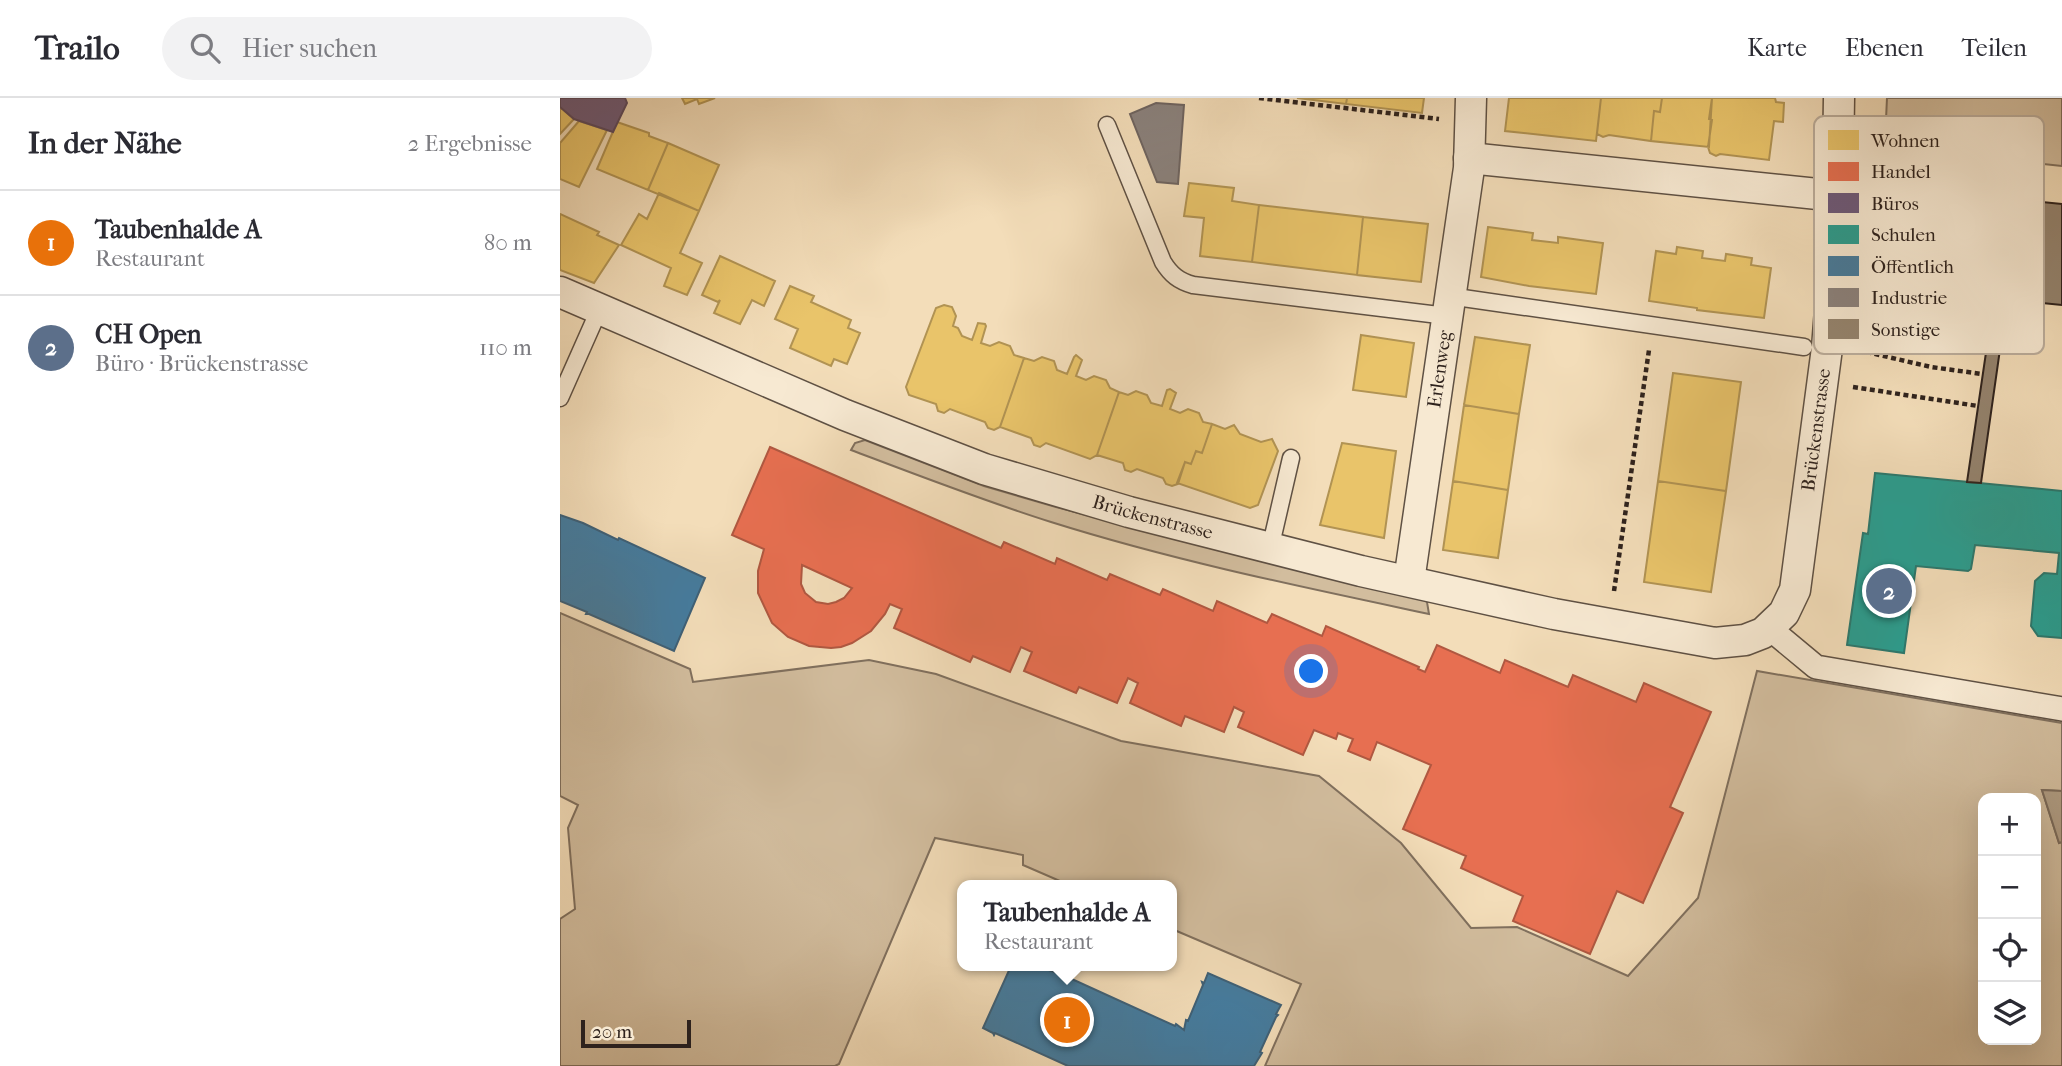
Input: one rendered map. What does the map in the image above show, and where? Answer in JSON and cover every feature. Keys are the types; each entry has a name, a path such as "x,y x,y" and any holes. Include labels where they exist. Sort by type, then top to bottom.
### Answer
{"street":[{"name":"Erlenweg","path":"1409,581 1469,158 1471,98"},
{"name":"Brückenstrasse","path":"1839,98 1839,116"},
{"path":"1469,158 1814,194"},
{"name":"Brückenstrasse","path":"560,292 845,415 984,469 1129,512 1270,549 1554,614 1715,643 1756,637 1784,613 1795,590 1826,354"},
{"path":"1769,628 1816,667 2062,709"}],"lane":[{"path":"1107,125 1163,262 1170,273 1193,285 1653,325 1804,346"},
{"path":"560,398 599,310"},
{"path":"1270,549 1291,458"}],"path":[{"path":"1259,98 1424,117"},
{"path":"1613,597 1653,325"},
{"path":"1876,354 1931,367 1982,374"},
{"path":"1866,389 1978,406"}],"shaded area":[{"path":"1887,98 2062,98 2062,166 2044,164 2044,116 1886,116"},
{"path":"865,440 984,486 1056,507 1257,560 1419,597 1427,602 1429,614 1192,561 1051,522 851,450 855,443"},
{"path":"560,613 690,669 693,682 869,660 936,674 1121,741 1319,776 1401,843 1471,928 1517,927 1628,976 1698,898 1757,671 2062,723 2062,791 2042,790 2059,843 2062,842 2062,1066 1265,1066 1301,984 1177,931 1177,880 1058,880 1023,865 1023,855 935,838 839,1064 560,1066 560,919 575,909 568,828 578,805 560,796"},
{"path":"2042,790 2062,791 2062,842 2059,843"}],"building: Wohnen":[{"path":"682,98 715,98 699,104 697,99 685,104"},
{"path":"1297,98 1347,98 1346,104"},
{"path":"1347,98 1424,98 1422,113 1346,104"},
{"path":"1509,98 1601,98 1596,141 1505,131"},
{"path":"1601,98 1662,98 1660,112 1654,111 1651,141 1609,135 1603,137 1597,134"},
{"path":"1662,98 1712,98 1709,147 1651,141 1654,111 1660,112"},
{"path":"1712,98 1775,98 1776,102 1784,103 1783,122 1774,121 1769,160 1720,154 1716,156 1710,153 1708,147 1712,120 1709,119"},
{"path":"560,107 574,119 560,134"},
{"path":"579,121 607,130 579,187 560,179 560,143"},
{"path":"617,122 668,143 648,190 597,169"},
{"path":"668,143 719,165 699,211 648,190"},
{"path":"1189,183 1234,188 1232,201 1259,205 1252,262 1200,256 1204,218 1184,216"},
{"path":"659,193 699,211 680,253 702,263 687,295 664,286 671,268 621,245 639,214 647,219"},
{"path":"1259,205 1363,217 1357,275 1252,262"},
{"path":"560,214 599,232 597,235 619,245 594,283 560,270"},
{"path":"1363,217 1428,224 1421,282 1357,275"},
{"path":"1488,227 1533,233 1532,240 1558,243 1558,237 1603,243 1596,294 1481,277"},
{"path":"1677,247 1703,251 1702,258 1725,261 1726,254 1752,258 1751,265 1771,268 1764,318 1649,301 1656,251 1676,254"},
{"path":"720,256 775,281 764,306 752,300 740,324 714,313 720,300 718,302 702,295"},
{"path":"790,286 814,296 811,302 851,320 848,328 860,333 847,364 834,359 831,366 790,348 798,329 775,319"},
{"path":"944,305 952,307 956,316 953,326 958,328 962,336 972,340 978,323 985,324 981,343 990,346 999,342 1010,346 1014,355 1024,358 1000,427 994,430 988,428 985,422 950,409 944,413 938,411 936,404 909,395 906,387 936,308"},
{"path":"1361,335 1414,343 1406,397 1353,390"},
{"path":"1475,337 1530,345 1519,414 1464,405"},
{"path":"1076,355 1082,360 1076,376 1086,380 1094,376 1106,380 1110,388 1119,392 1097,455 1090,459 1046,443 1040,447 1034,445 1031,438 1000,427 1024,358 1034,361 1042,357 1054,361 1057,370 1067,374"},
{"path":"1673,373 1741,382 1726,491 1658,481"},
{"path":"1167,390 1176,393 1170,409 1180,413 1188,409 1199,413 1203,422 1212,424 1202,453 1196,451 1191,464 1185,462 1178,484 1166,484 1163,478 1137,469 1131,472 1125,470 1123,463 1097,455 1119,392 1128,395 1136,391 1147,395 1151,403 1162,406"},
{"path":"1464,405 1519,414 1508,490 1453,481"},
{"path":"1212,424 1225,429 1234,425 1240,434 1261,442 1272,439 1278,451 1258,505 1250,508 1177,483 1185,462 1191,464 1196,451 1202,453"},
{"path":"1342,443 1396,451 1384,538 1320,525"},
{"path":"1453,481 1508,490 1498,558 1443,550"},
{"path":"1658,481 1726,491 1711,592 1644,582"}],"building: Handel":[{"path":"770,447 1001,548 1004,542 1055,564 1057,558 1107,580 1110,574 1160,595 1163,589 1213,611 1217,601 1267,623 1272,614 1322,636 1326,626 1425,672 1437,645 1500,673 1505,660 1568,687 1573,675 1636,702 1644,683 1711,712 1670,807 1683,813 1643,903 1617,891 1590,954 1513,921 1523,896 1461,868 1466,856 1403,829 1431,765 1377,742 1370,760 1348,751 1353,739 1338,733 1336,739 1314,730 1303,755 1238,727 1244,712 1234,707 1224,732 1185,716 1181,726 1130,703 1138,683 1128,678 1117,703 1079,687 1076,693 1024,671 1032,652 1021,647 1010,672 973,656 970,662 894,628 902,609 890,604 871,631 852,643 831,648 809,646 788,637 772,623 758,593 758,571 764,549 732,535","holes":["802,565 852,588 844,598 836,602 816,602 805,593 801,584"]}],"building: Büros":[{"path":"560,98 625,98 627,103 613,132 574,119 560,107"}],"building: Schulen":[{"path":"1875,473 2062,491 2062,638 2038,636 2031,626 2035,581 2044,573 2057,574 2059,553 1975,545 1971,569 1968,571 1916,566 1904,653 1847,645 1863,533 1868,534"}],"building: Öffentlich":[{"path":"560,515 618,540 619,538 705,578 674,651 560,601"},
{"path":"1009,971 1051,971 1175,1026 1176,1024 1184,1030 1208,973 1281,1005 1254,1066 1068,1066 983,1028"}],"building: Industrie":[{"path":"1156,103 1184,105 1178,184 1157,182 1130,114"}],"building: Sonstige":[{"path":"2044,202 2062,204 2062,305 2044,303"},
{"path":"1986,354 1999,354 1981,483 1967,482"}],"place":[{"name":"CH Open","path":"1889,591"},
{"name":"Taubenhalde A","path":"1067,1020"}]}
